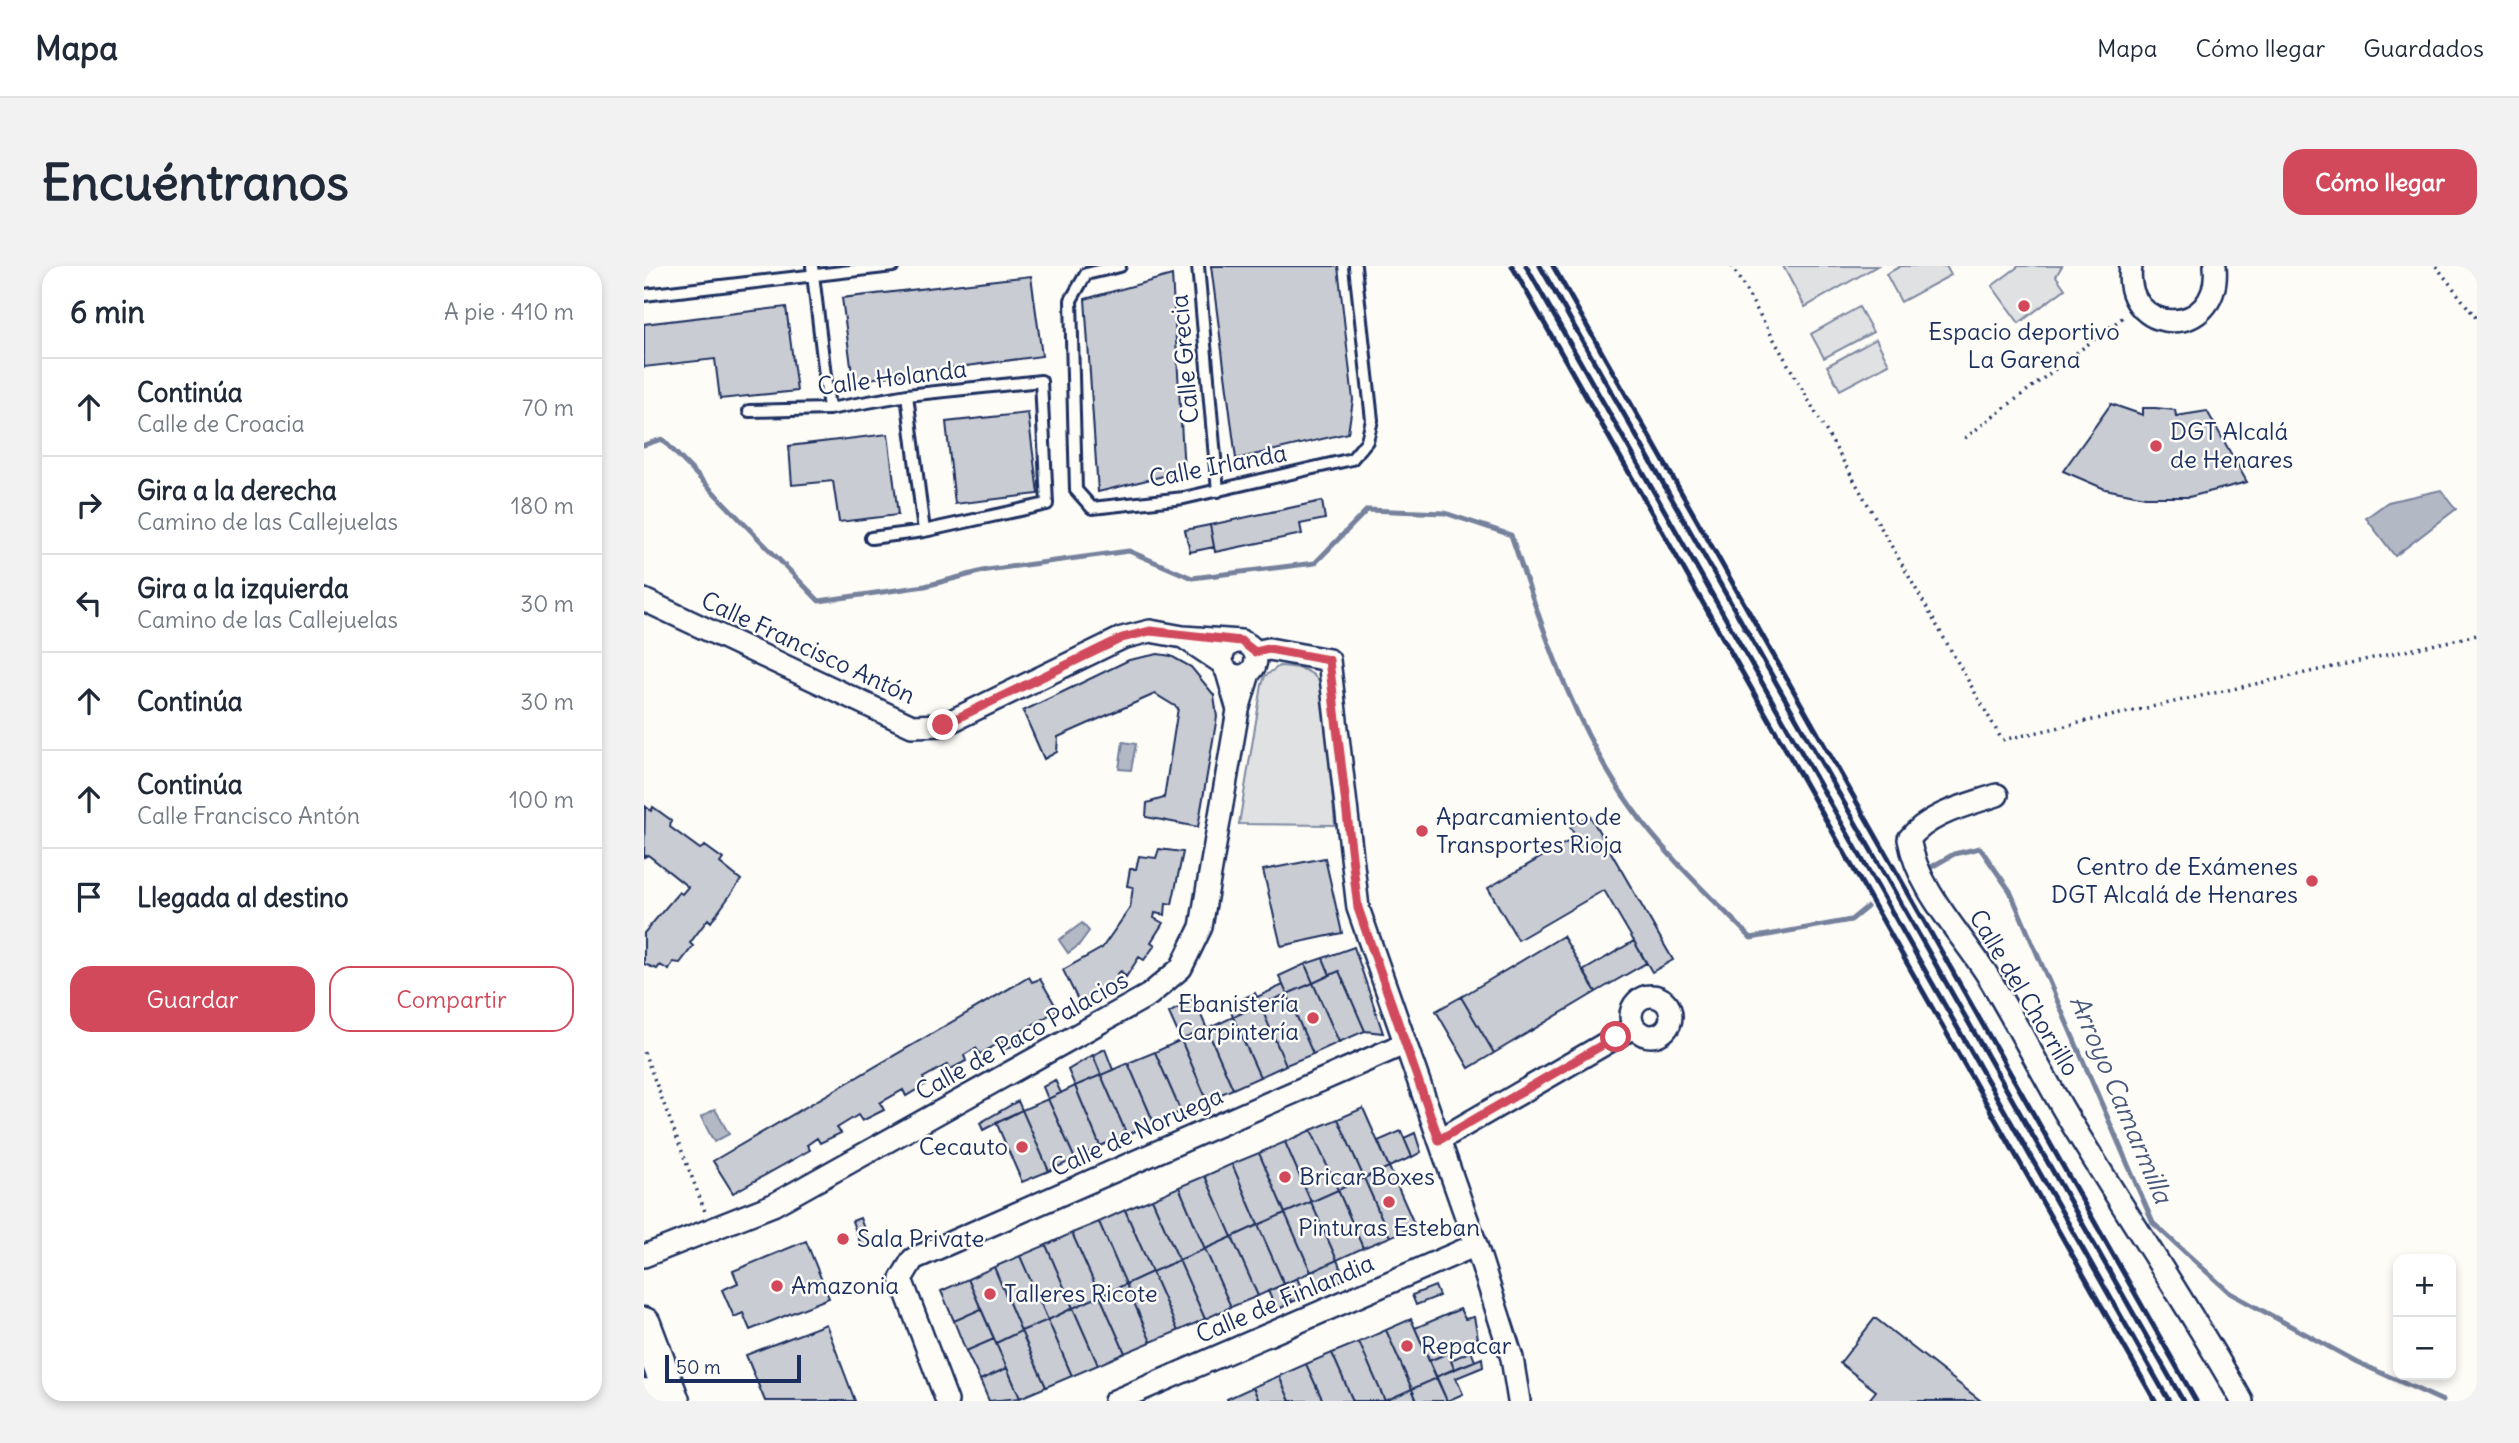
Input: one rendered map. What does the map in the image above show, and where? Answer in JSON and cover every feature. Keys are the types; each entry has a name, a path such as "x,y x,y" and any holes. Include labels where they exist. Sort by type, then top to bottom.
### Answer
{"main road":[{"path":"644,1324 673,1401"},
{"path":"644,1395 646,1401"}],"street":[{"path":"2131,266 2132,292 2138,305 2149,315 2178,321 2192,317 2204,308 2213,296 2215,266"},
{"name":"Calle Francisco Antón","path":"644,600 912,726 943,725 1122,638 1150,631 1329,660 1358,908 1404,1044"},
{"path":"1183,637 1224,667 1238,676 1249,673 1255,665 1248,647 1226,647 1224,667 1238,710"},
{"name":"Calle de Paco Palacios","path":"644,1256 774,1205 1149,995 1181,968 1201,927 1238,710 1249,673"},
{"name":"Calle del Chorrillo","path":"1997,794 1937,817 1917,828 1909,839 1913,862 1933,897 1990,979 2074,1128 2196,1318 2242,1401"},
{"path":"1439,1140 1634,1027"},
{"path":"1404,1044 1476,1245 1513,1358 1519,1401"},
{"name":"Calle de Noruega","path":"947,1401 901,1279 912,1259 1404,1044"},
{"name":"Calle de Finlandia","path":"1115,1401 1476,1245"}],"lane":[{"path":"644,295 812,271 893,266"},
{"name":"Calle Irlanda","path":"1120,266 1086,274 1070,300 1076,490 1091,508 1184,498 1352,459 1367,441 1372,420 1355,266"},
{"name":"Calle Grecia","path":"1198,266 1218,491"},
{"path":"812,271 829,409"},
{"name":"Calle Holanda","path":"749,411 829,409 907,395 1041,381 1047,504 923,531"},
{"path":"871,538 923,531 907,395"}],"path":[{"path":"1732,266 2002,740 2477,635"},
{"path":"2436,266 2477,320"},
{"path":"1965,438 2138,305"},
{"path":"644,1052 712,1229"}],"shaded area":[{"path":"1783,266 1877,266 1805,307"},
{"path":"1901,266 1946,266 1951,275 1901,302 1886,274"},
{"name":"Espacio deportivo La Garena","path":"2019,266 2062,266 2056,276 2065,289 2019,323 1992,286"},
{"path":"1859,307 1873,332 1824,358 1811,334"},
{"path":"1876,339 1889,364 1840,390 1827,366"},
{"path":"2441,490 2456,509 2395,556 2366,518 2388,502"},
{"path":"1279,666 1306,670 1316,677 1323,689 1335,825 1239,824 1262,685 1265,676"},
{"path":"1123,742 1136,744 1131,770 1119,769"},
{"path":"1082,923 1089,931 1078,946 1068,953 1059,940"},
{"path":"715,1109 729,1134 714,1142 701,1117"}],"building":[{"path":"1211,266 1338,266 1353,400 1348,433 1236,459"},
{"path":"1172,275 1184,471 1098,492 1085,299"},
{"path":"1031,276 1042,356 853,381 842,298"},
{"path":"786,307 797,391 720,399 715,359 644,367 644,324"},
{"path":"2111,404 2143,415 2143,408 2175,410 2176,416 2207,411 2247,482 2189,497 2145,497 2105,489 2063,471"},
{"path":"1028,413 1038,494 955,504 946,422"},
{"path":"888,434 898,515 839,522 833,481 792,485 789,446"},
{"path":"1322,501 1325,519 1300,524 1302,534 1215,552 1210,525"},
{"path":"1210,525 1214,547 1190,552 1185,530"},
{"path":"1158,654 1171,656 1191,667 1214,695 1217,717 1198,827 1146,817 1147,803 1164,798 1178,708 1155,694 1058,737 1057,752 1044,759 1023,711 1129,660"},
{"path":"645,806 651,811 653,807 671,820 670,827 700,849 705,846 723,859 720,863 741,880 711,922 708,919 690,943 693,946 680,963 673,962 669,970 660,965 657,969 644,964 644,933 679,892 682,894 688,887 648,855 644,857"},
{"path":"1590,816 1673,960 1652,972 1604,890 1518,940 1488,888 1576,837 1570,827"},
{"path":"1159,849 1183,852 1172,904 1166,903 1165,915 1155,913 1154,918 1163,923 1151,942 1155,945 1144,960 1139,957 1126,977 1121,971 1117,974 1121,979 1079,1002 1063,970 1102,948 1130,908 1133,887 1127,886 1130,869 1136,869 1139,856 1156,858"},
{"path":"1325,858 1342,933 1281,946 1263,870"},
{"path":"1563,936 1596,992 1494,1053 1461,997"},
{"path":"1634,941 1646,963 1596,992 1583,971"},
{"path":"1354,947 1383,1033 1365,1031 1339,971 1330,975 1323,958"},
{"path":"1323,958 1330,975 1313,983 1305,964"},
{"path":"1305,964 1313,983 1287,994 1279,976"},
{"path":"1339,971 1365,1031 1339,1042 1313,983"},
{"path":"1029,977 1032,982 1040,979 1058,1010 1015,1035 1020,1042 1006,1049 1001,1042 980,1054 976,1048 964,1055 966,1061 951,1069 948,1064 923,1078 926,1084 906,1096 903,1090 880,1103 884,1110 862,1121 858,1115 837,1128 841,1133 820,1143 817,1138 807,1145 810,1150 733,1193 713,1161"},
{"name":"Ebanistería Carpintería","path":"1313,983 1339,1042 1313,1054 1287,994"},
{"path":"1283,985 1287,994 1260,1005 1257,997"},
{"path":"1255,993 1260,1005 1233,1017 1228,1005"},
{"path":"1287,994 1313,1054 1286,1065 1260,1005"},
{"path":"1461,997 1494,1053 1469,1068 1436,1011"},
{"path":"1194,999 1207,1029 1181,1040 1169,1013"},
{"path":"1260,1005 1286,1065 1260,1077 1233,1017"},
{"path":"1233,1017 1260,1077 1233,1089 1207,1029"},
{"path":"1207,1029 1233,1089 1207,1100 1181,1040"},
{"path":"1181,1040 1207,1100 1181,1112 1155,1052"},
{"path":"1105,1049 1113,1070 1101,1075 1093,1055"},
{"path":"1155,1052 1181,1112 1154,1123 1128,1063"},
{"path":"1093,1055 1101,1075 1075,1086 1068,1070"},
{"path":"1128,1063 1154,1123 1127,1135 1101,1075"},
{"path":"1101,1075 1127,1135 1100,1146 1075,1086"},
{"path":"1055,1080 1061,1093 1048,1099 1043,1087"},
{"path":"1075,1086 1100,1146 1075,1159 1048,1099"},
{"path":"1048,1099 1075,1159 1049,1171 1022,1110"},
{"path":"1018,1101 1022,1110 983,1130 980,1123"},
{"path":"1363,1108 1389,1167 1364,1178 1338,1119"},
{"name":"Cecauto","path":"1022,1110 1049,1171 1022,1182 996,1122"},
{"path":"1338,1119 1364,1178 1338,1190 1311,1130"},
{"path":"1311,1130 1338,1190 1311,1202 1285,1142"},
{"path":"1401,1131 1412,1157 1389,1167 1378,1141"},
{"path":"1415,1133 1421,1152 1412,1157 1404,1138"},
{"name":"Bricar Boxes","path":"1285,1142 1311,1202 1285,1213 1259,1153"},
{"path":"1259,1153 1285,1213 1258,1225 1232,1164"},
{"path":"1232,1164 1258,1225 1232,1237 1205,1176"},
{"name":"Pinturas Esteban","path":"1389,1167 1415,1226 1390,1237 1364,1178"},
{"path":"1205,1176 1232,1237 1205,1249 1179,1187"},
{"path":"1364,1178 1390,1237 1363,1248 1338,1190"},
{"path":"1179,1187 1205,1249 1179,1260 1152,1199"},
{"path":"1338,1190 1363,1248 1337,1260 1311,1202"},
{"path":"1152,1199 1179,1260 1152,1272 1125,1210"},
{"path":"1311,1202 1337,1260 1311,1272 1285,1213"},
{"path":"1125,1210 1152,1272 1126,1284 1099,1222"},
{"path":"1285,1213 1311,1272 1284,1284 1258,1225"},
{"path":"860,1218 870,1245 862,1247 852,1221"},
{"path":"1099,1222 1126,1284 1100,1296 1072,1233"},
{"path":"1258,1225 1284,1284 1258,1296 1232,1237"},
{"path":"1072,1233 1100,1296 1073,1308 1046,1245"},
{"path":"1232,1237 1258,1296 1231,1307 1205,1249"},
{"name":"Amazonia","path":"806,1241 829,1298 750,1330 743,1313 734,1317 722,1290 738,1283 733,1271"},
{"path":"1046,1245 1073,1308 1048,1320 1020,1256"},
{"path":"1205,1249 1231,1307 1205,1319 1179,1260"},
{"path":"1020,1256 1048,1320 1021,1331 994,1267"},
{"path":"1179,1260 1205,1319 1178,1331 1152,1272"},
{"path":"1337,1260 1345,1279 1319,1290 1311,1272"},
{"name":"Talleres Ricote","path":"994,1267 1021,1331 996,1343 968,1279"},
{"path":"1152,1272 1178,1331 1151,1342 1126,1284"},
{"path":"1297,1278 1305,1297 1292,1302 1284,1284"},
{"path":"968,1279 981,1309 954,1321 941,1291"},
{"path":"1126,1284 1151,1342 1125,1353 1100,1296"},
{"path":"1284,1284 1292,1302 1277,1310 1268,1291"},
{"path":"1435,1286 1439,1296 1416,1305 1412,1295"},
{"path":"1100,1296 1125,1353 1098,1365 1073,1308"},
{"path":"1073,1308 1098,1365 1072,1376 1048,1320"},
{"path":"981,1309 994,1339 966,1351 954,1321"},
{"path":"1460,1309 1465,1319 1474,1317 1478,1338 1442,1347 1445,1354 1429,1361 1415,1328"},
{"path":"1875,1318 1981,1401 1868,1401 1876,1391 1840,1363"},
{"name":"Repacar","path":"1411,1319 1437,1378 1412,1389 1386,1330"},
{"path":"1048,1320 1072,1376 1046,1387 1021,1331"},
{"path":"826,1324 855,1401 765,1401 746,1355"},
{"path":"1386,1330 1412,1389 1385,1401 1359,1342"},
{"path":"1021,1331 1046,1387 1020,1398 996,1343"},
{"path":"994,1339 1007,1368 980,1380 966,1351"},
{"path":"1359,1342 1385,1401 1353,1401 1332,1353"},
{"path":"1471,1351 1475,1361 1454,1369 1451,1360"},
{"path":"1332,1353 1353,1401 1323,1401 1306,1364"},
{"path":"1448,1353 1454,1369 1436,1377 1429,1361"},
{"path":"1482,1358 1483,1367 1456,1378 1463,1394 1447,1401 1436,1377"},
{"path":"1306,1364 1323,1401 1290,1401 1279,1376"},
{"path":"1007,1368 1020,1398 989,1401 980,1380"},
{"path":"1279,1376 1290,1401 1259,1401 1253,1387"},
{"path":"1437,1378 1447,1401 1417,1401 1412,1389"},
{"path":"1253,1387 1259,1401 1228,1401 1227,1399"},
{"path":"1412,1389 1417,1401 1385,1401"}],"waterway":[{"path":"644,445 662,439 819,601 925,586 987,570 1129,551 1192,578 1315,563 1367,510 1445,513 1511,535 1561,676 1593,744 1632,808 1689,875 1751,938 1851,920 1867,907"},
{"name":"Arroyo Camarmilla","path":"1928,869 1954,854 1980,848 2010,891 2153,1223 2230,1293 2357,1362 2443,1401"}],"railway":[{"path":"1512,266 2155,1401"},
{"path":"1526,266 2169,1401"},
{"path":"1540,266 2183,1401"},
{"path":"1553,266 2196,1401"}],"place":[{"name":"Espacio deportivo La Garena","path":"2024,306"},
{"name":"DGT Alcalá de Henares","path":"2156,446"},
{"name":"Aparcamiento de Transportes Rioja","path":"1422,831"},
{"name":"Centro de Exámenes DGT Alcalá de Henares","path":"2312,881"},
{"name":"Ebanistería Carpintería","path":"1313,1018"},
{"name":"Cecauto","path":"1022,1147"},
{"name":"Bricar Boxes","path":"1285,1177"},
{"name":"Pinturas Esteban","path":"1389,1202"},
{"name":"Sala Private","path":"843,1239"},
{"name":"Amazonia","path":"777,1286"},
{"name":"Talleres Ricote","path":"990,1294"},
{"name":"Repacar","path":"1407,1346"}],"route":[{"path":"943,725 1122,638 1150,631 1183,637 1241,641 1247,643 1255,652 1269,649 1329,660 1358,908 1439,1140 1616,1037"}]}
